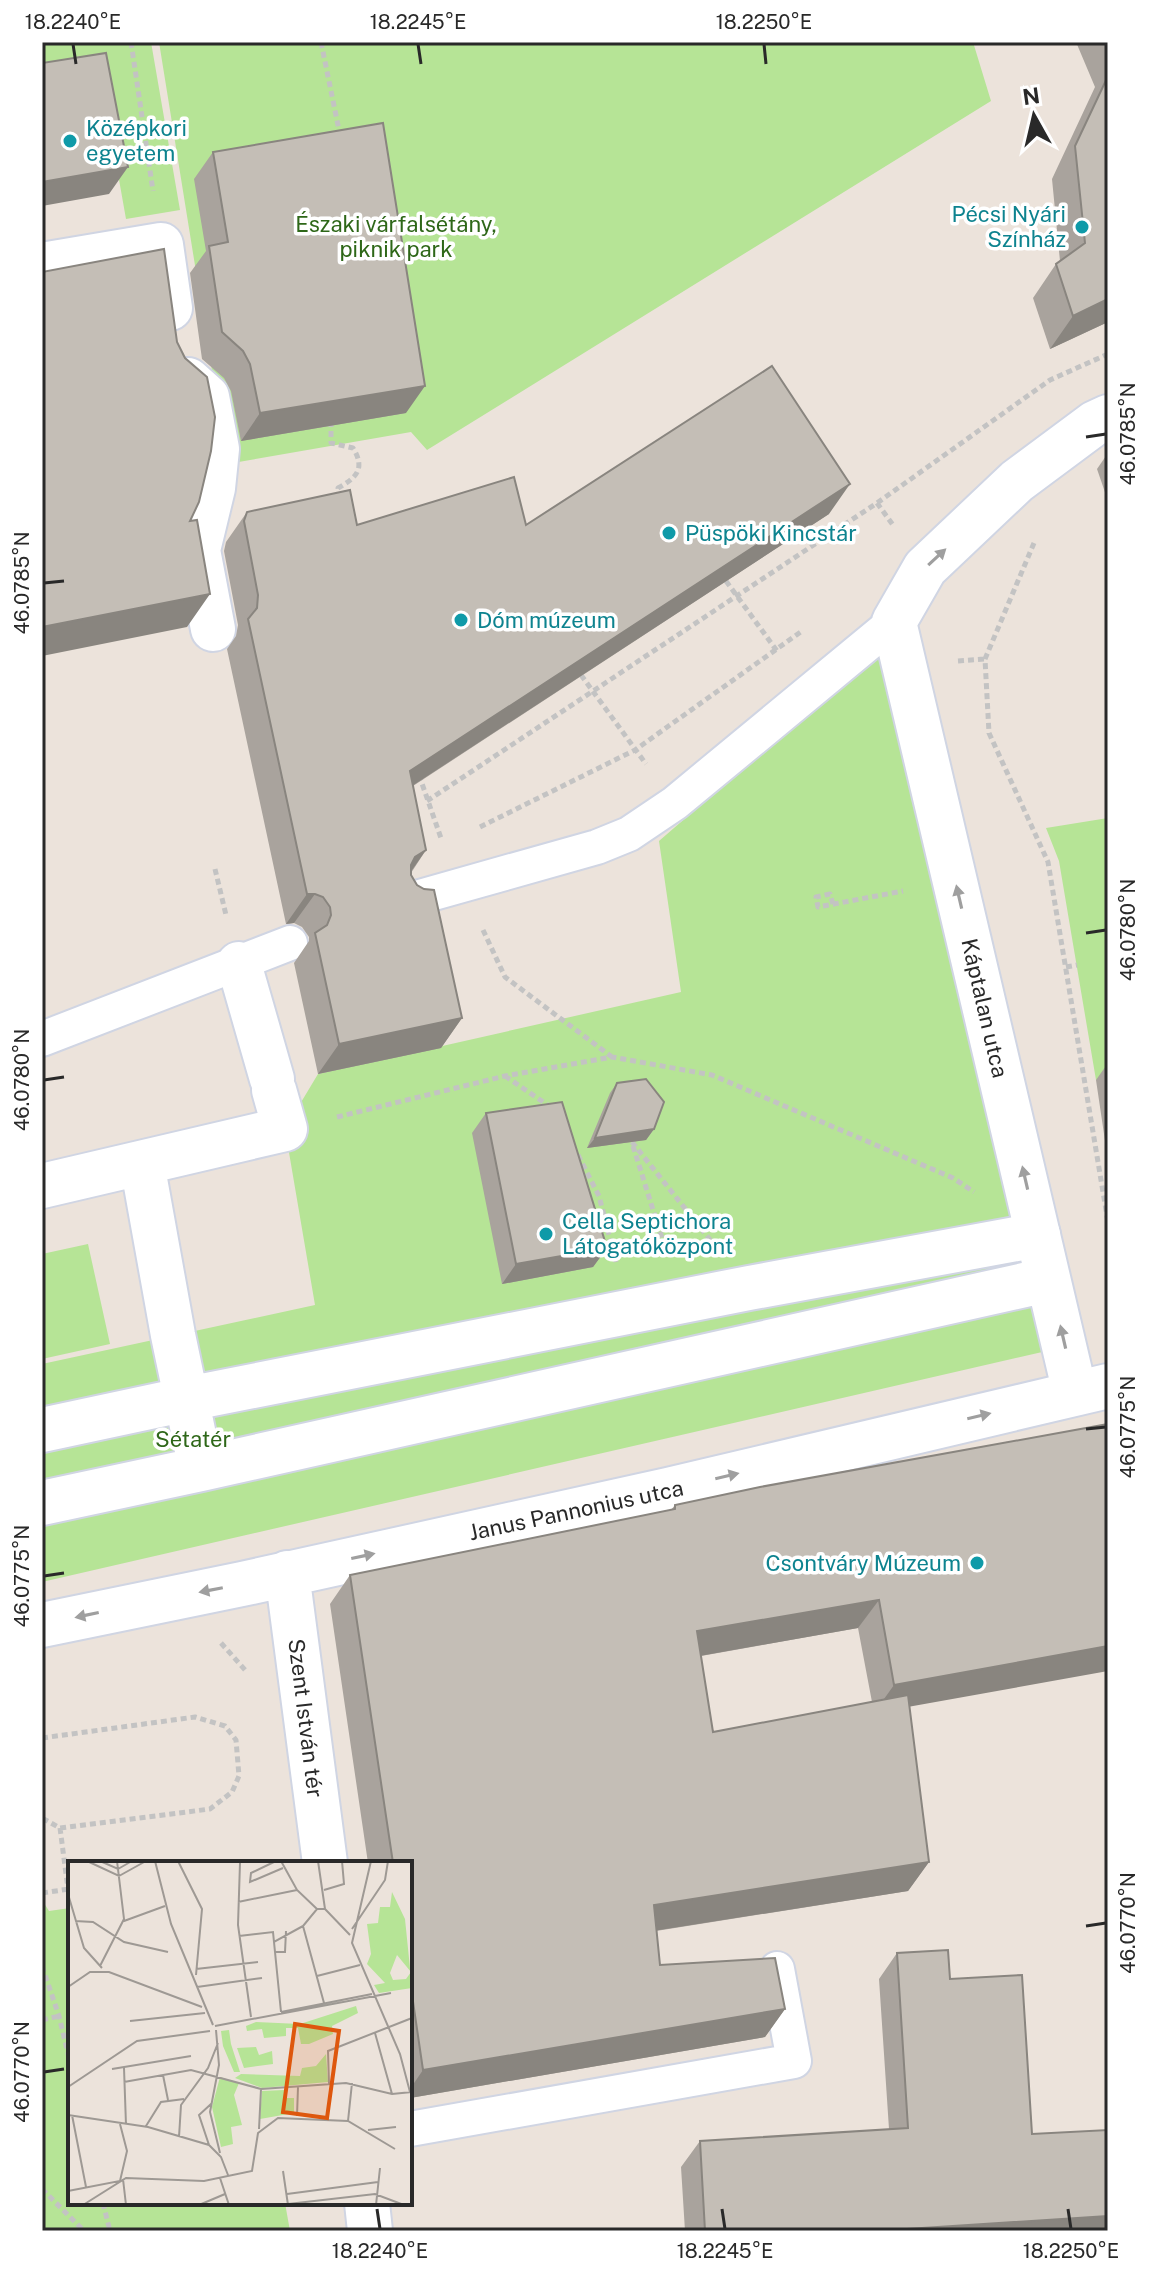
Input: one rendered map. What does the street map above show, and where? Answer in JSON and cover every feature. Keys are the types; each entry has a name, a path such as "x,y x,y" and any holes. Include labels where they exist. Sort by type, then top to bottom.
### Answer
{"street":[{"path":"42,265 161,245 179,372 207,397 217,449 213,488 198,550 213,629"},
{"path":"894,622 925,568 1017,481 1095,423 1108,417"},
{"name":"Káptalan utca","path":"894,622 1038,1235 1092,1390"},
{"path":"42,1186 142,1163 277,1100 239,964"},
{"path":"142,1163 201,1469"},
{"path":"42,1430 749,1288 1038,1235"},
{"path":"42,1503 1038,1282"},
{"name":"Janus Pannonius utca","path":"42,1625 668,1490 1092,1390"},
{"name":"Szent István tér","path":"287,1573 325,1861"},
{"path":"367,2205 370,2231"}],"lane":[{"path":"409,900 597,847 629,834 675,803 894,622"},
{"path":"42,1039 290,943"},
{"path":"412,2129 794,2061 777,1969"}],"path":[{"path":"131,42 161,245"},
{"path":"321,42 340,140"},
{"path":"427,801 877,503 1050,380 1108,354"},
{"path":"332,410 331,443 353,448 359,464 358,474 338,488 341,503"},
{"path":"1038,532 985,659 989,733 1048,862 1108,1222"},
{"path":"726,581 792,673 806,662 821,682"},
{"path":"470,831 635,750 806,629"},
{"path":"581,675 635,750"},
{"path":"417,768 443,845"},
{"path":"833,904 955,881"},
{"path":"1066,967 1077,965"},
{"path":"505,977 612,1057"},
{"path":"277,1100 505,1076 612,1057 712,1075 953,1178 1038,1235"},
{"path":"505,1076 555,1110"},
{"path":"682,1302 632,1142 749,1288"},
{"path":"573,1147 599,1196 629,1313"},
{"path":"215,1637 250,1676"},
{"path":"42,1738 195,1717 225,1726 236,1740 239,1776 232,1792 210,1809 60,1828 42,1818"},
{"path":"60,1828 68,1882"},
{"path":"42,1893 68,1889"},
{"path":"42,1966 68,2054"},
{"path":"42,2020 59,2016"},
{"path":"42,2189 84,2231"},
{"path":"104,2205 110,2231"}],"green space":[{"path":"42,42 151,42 180,210 126,219 99,67 42,76"},
{"name":"Északi várfalsétány, piknik park","path":"159,42 973,42 991,101 427,450 411,432 227,464"},
{"name":"Sétatér","path":"888,643 1051,1350 42,1582 42,1364 315,1305 285,1129 318,1074 681,992 659,841"},
{"path":"1108,818 1108,1078 1096,1080 1059,861 1046,828"},
{"path":"88,1244 110,1344 42,1359 42,1254"},
{"path":"42,1900 49,1911 68,1908 68,2205 285,2205 290,2231 42,2231"}],"building":[{"path":"106,53 128,167 42,182 42,63"},
{"path":"1108,76 1108,299 1073,316 1056,264 1085,243 1075,146"},
{"path":"383,123 425,386 260,413 250,364 243,351 222,332 209,246 228,242 213,152"},
{"path":"164,249 177,342 185,358 207,377 215,417 199,502 190,521 197,520 210,594 42,627 42,272"},
{"path":"772,366 850,484 410,771 426,850 415,857 411,875 417,885 434,890 462,1018 339,1044 315,933 327,925 330,907 323,897 307,894 248,619 257,608 258,595 244,521 247,512 350,490 357,525 514,477 526,525"},
{"path":"646,1079 664,1102 654,1129 595,1138 617,1083"},
{"path":"562,1102 607,1248 516,1264 486,1113"},
{"path":"1108,1424 1108,1646 894,1685 879,1600 697,1631 713,1732 908,1695 929,1862 654,1905 660,1965 775,1958 785,2009 423,2070 412,1995 412,1861 393,1861 350,1575 675,1509 675,1505"},
{"path":"948,1950 950,1979 1022,1975 1032,2134 1108,2130 1108,2216 876,2231 705,2231 700,2141 908,2128 897,1953"}],"place":[{"name":"Középkori egyetem","path":"70,141"},
{"name":"Pécsi Nyári Színház","path":"1082,227"},
{"name":"Püspöki Kincstár","path":"669,533"},
{"name":"Dóm múzeum","path":"461,620"},
{"name":"Cella Septichora Látogatóközpont","path":"546,1234"},
{"name":"Csontváry Múzeum","path":"977,1563"}]}
